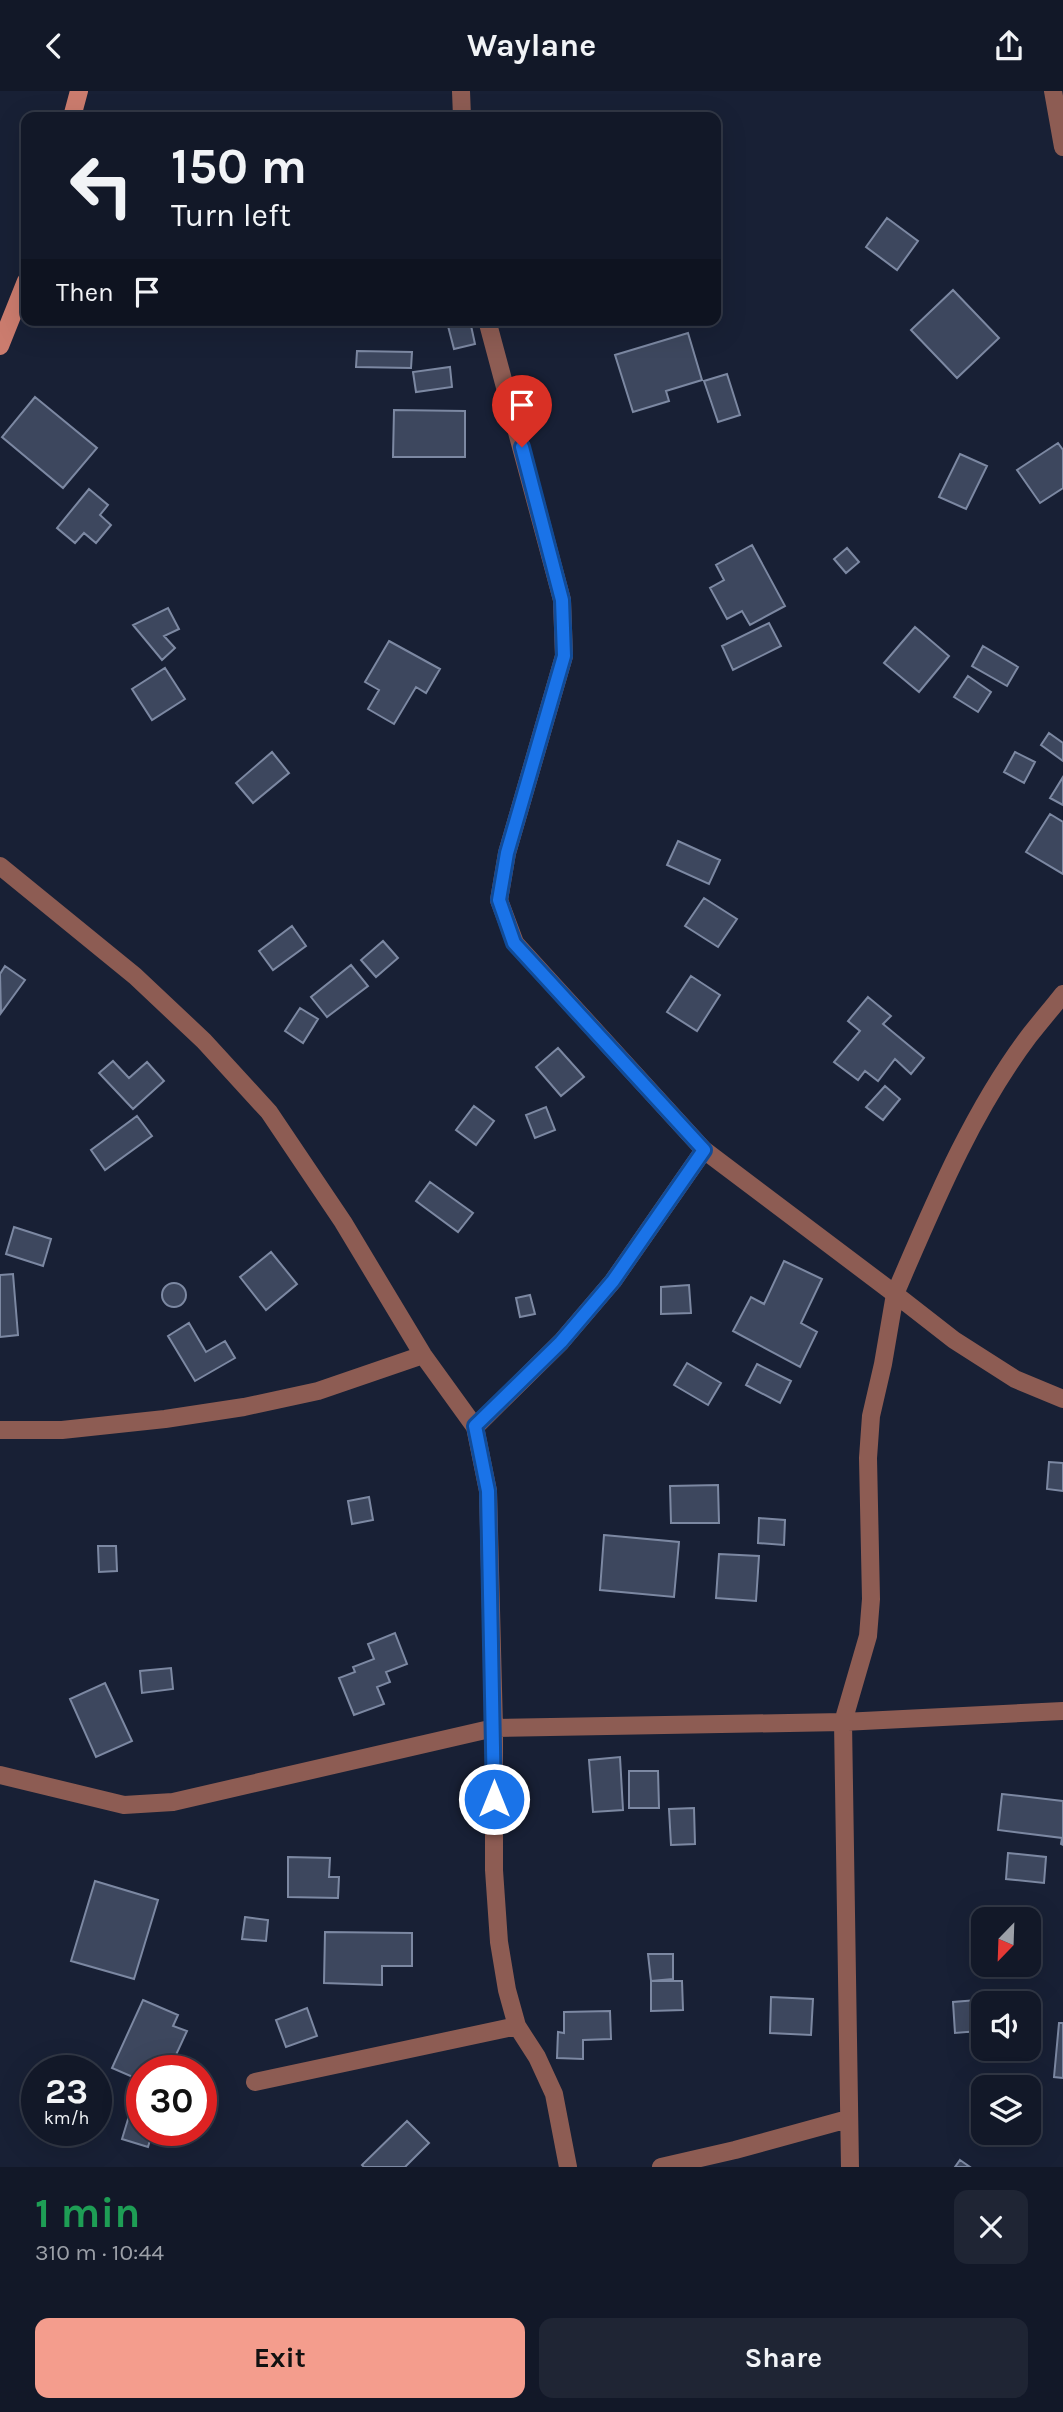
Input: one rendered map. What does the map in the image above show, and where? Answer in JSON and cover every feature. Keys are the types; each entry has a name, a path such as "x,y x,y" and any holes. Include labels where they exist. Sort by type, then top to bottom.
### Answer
{"street":[{"path":"73,112 79,91"},
{"path":"461,91 462,112"},
{"path":"1053,91 1063,147"},
{"path":"0,346 21,294"},
{"path":"489,326 562,600 564,656 507,853 499,900 514,943 704,1150 954,1340 1015,1378 1063,1399"},
{"path":"0,866 135,976 204,1041 269,1112 342,1222 423,1355 475,1426 488,1491 494,1728 494,1870 499,1942 506,1990 517,2026 537,2057 554,2094 568,2167"},
{"path":"850,2167 843,1722 868,1636 871,1599 868,1458 871,1416 895,1294 935,1202 984,1106 1028,1038 1063,994"},
{"path":"475,1426 561,1342 613,1281 704,1150"},
{"path":"0,1430 62,1430 244,1407 318,1391 423,1355"},
{"path":"0,1775 124,1805 173,1802 494,1728 843,1722 1063,1711"},
{"path":"255,2082 517,2026"},
{"path":"661,2167 848,2119"}],"building":[{"path":"887,218 918,241 897,270 866,247"},
{"path":"953,290 999,338 957,378 911,330"},
{"path":"448,326 471,326 475,344 454,349"},
{"path":"688,333 702,380 666,391 669,401 633,412 615,355"},
{"path":"357,351 412,352 411,368 356,367"},
{"path":"450,367 452,387 416,392 413,372"},
{"path":"727,374 740,415 718,422 704,381"},
{"path":"35,397 97,448 63,488 2,437"},
{"path":"394,410 465,411 465,457 393,457"},
{"path":"1058,443 1063,450 1063,488 1040,503 1017,470"},
{"path":"960,454 987,466 966,509 939,497"},
{"path":"89,489 108,505 100,515 111,525 96,543 84,533 75,543 57,528"},
{"path":"752,545 785,606 750,625 742,611 727,619 710,588 724,580 716,565"},
{"path":"847,548 859,562 846,573 834,559"},
{"path":"168,608 179,629 164,636 175,648 162,660 133,625"},
{"path":"769,623 781,646 733,670 722,646"},
{"path":"915,627 949,656 919,692 884,663"},
{"path":"389,641 440,669 426,693 416,687 394,724 368,709 379,690 365,682"},
{"path":"983,646 1018,667 1007,686 972,666"},
{"path":"165,668 185,699 152,720 132,689"},
{"path":"968,676 991,692 978,712 954,697"},
{"path":"1049,733 1063,743 1063,761 1041,745"},
{"path":"272,752 289,773 253,803 236,783"},
{"path":"1015,752 1035,762 1024,783 1004,772"},
{"path":"1063,777 1063,805 1050,798"},
{"path":"1050,814 1063,822 1063,874 1026,852"},
{"path":"678,841 720,860 709,884 667,865"},
{"path":"704,898 737,919 718,947 685,926"},
{"path":"292,926 306,946 273,970 259,951"},
{"path":"383,941 398,958 376,977 361,960"},
{"path":"351,965 368,986 327,1017 311,997"},
{"path":"5,966 25,980 1,1013 0,974"},
{"path":"691,976 720,995 697,1031 667,1012"},
{"path":"868,997 891,1016 883,1024 924,1058 911,1074 895,1059 878,1081 865,1071 858,1080 834,1062 860,1031 848,1021"},
{"path":"300,1008 318,1019 303,1043 285,1031"},
{"path":"558,1048 584,1077 561,1096 536,1067"},
{"path":"113,1061 129,1078 147,1062 164,1081 133,1109 99,1073"},
{"path":"885,1086 900,1099 883,1120 866,1107"},
{"path":"474,1106 494,1121 476,1145 456,1130"},
{"path":"546,1107 555,1130 535,1138 526,1115"},
{"path":"137,1116 152,1136 105,1170 91,1150"},
{"path":"430,1182 473,1213 458,1232 416,1201"},
{"path":"14,1227 51,1239 43,1266 6,1254"},
{"path":"271,1252 297,1284 266,1310 240,1277"},
{"path":"784,1261 822,1279 801,1323 817,1332 800,1367 733,1331 751,1297 764,1304"},
{"path":"13,1274 18,1335 0,1337 0,1275"},
{"path":"174,1283 183,1286 186,1295 183,1304 174,1307 165,1304 162,1295 165,1286"},
{"path":"689,1285 691,1313 661,1314 661,1287"},
{"path":"530,1295 535,1314 520,1317 516,1298"},
{"path":"189,1323 206,1352 225,1341 235,1358 195,1381 168,1336"},
{"path":"687,1363 721,1383 708,1405 674,1385"},
{"path":"757,1364 791,1381 780,1403 746,1385"},
{"path":"1049,1462 1063,1463 1063,1491 1047,1489"},
{"path":"718,1485 719,1523 671,1523 670,1486"},
{"path":"369,1497 373,1520 352,1524 348,1501"},
{"path":"759,1518 785,1520 784,1545 758,1543"},
{"path":"604,1535 679,1542 674,1597 600,1590"},
{"path":"98,1546 116,1546 117,1571 99,1572"},
{"path":"719,1554 759,1556 756,1601 716,1598"},
{"path":"395,1633 407,1664 386,1672 390,1682 377,1687 384,1704 354,1715 339,1678 355,1672 353,1667 374,1659 368,1644"},
{"path":"171,1668 173,1689 142,1693 140,1671"},
{"path":"105,1683 132,1741 96,1757 70,1699"},
{"path":"620,1757 623,1810 593,1812 589,1760"},
{"path":"629,1771 658,1771 659,1808 629,1808"},
{"path":"1002,1794 1063,1801 1063,1845 1062,1838 998,1830"},
{"path":"694,1808 695,1844 671,1845 669,1809"},
{"path":"1008,1853 1046,1857 1044,1883 1006,1879"},
{"path":"288,1857 330,1858 329,1877 339,1877 338,1898 288,1897"},
{"path":"95,1881 158,1900 134,1979 71,1961"},
{"path":"245,1917 268,1920 266,1941 242,1939"},
{"path":"325,1932 412,1933 412,1966 382,1966 382,1985 324,1983"},
{"path":"648,1954 673,1954 673,1979 651,1981"},
{"path":"651,1981 682,1981 683,2010 651,2011"},
{"path":"771,1997 813,1999 811,2035 770,2033"},
{"path":"143,2000 178,2015 173,2026 187,2031 176,2055 126,2055 126,2074 112,2068"},
{"path":"971,2000 971,2032 955,2033 953,2002"},
{"path":"307,2008 317,2036 286,2047 276,2020"},
{"path":"610,2011 611,2039 583,2040 583,2059 557,2058 558,2032 564,2033 564,2012"},
{"path":"1059,2023 1063,2023 1063,2078 1054,2077"},
{"path":"407,2121 429,2143 405,2167 364,2167 362,2165"},
{"path":"960,2160 970,2167 955,2167"}],"route":[{"path":"494,1799 488,1491 475,1426 561,1342 613,1281 704,1150 514,943 499,900 507,853 564,656 562,600 522,447"}]}
